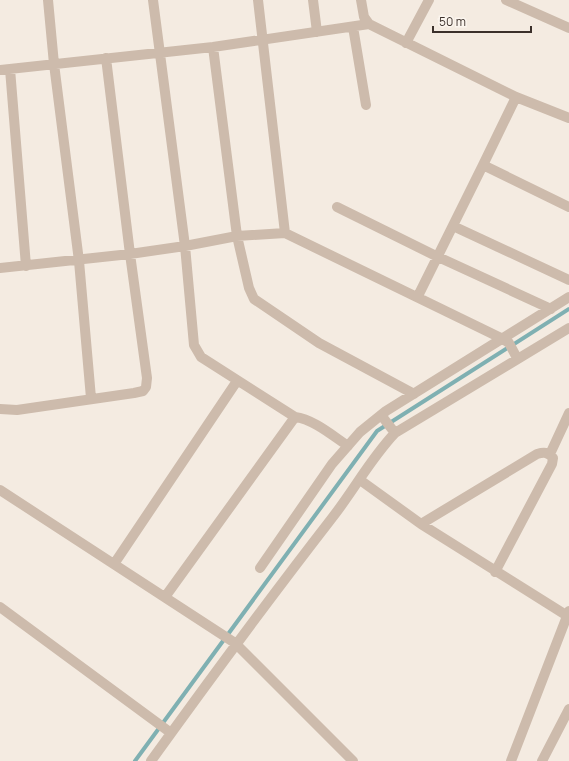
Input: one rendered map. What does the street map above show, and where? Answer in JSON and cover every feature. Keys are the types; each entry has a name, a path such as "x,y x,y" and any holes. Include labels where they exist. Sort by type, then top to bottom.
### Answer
{"street":[{"path":"48,0 54,64 79,261 91,398"},
{"path":"152,0 185,246 194,345 201,357 237,382 295,417 301,418 314,425 348,446"},
{"path":"258,0 285,233"},
{"path":"313,0 317,32"},
{"path":"361,0 364,17 369,24 406,43 455,65 516,97 569,118"},
{"path":"406,43 429,0"},
{"path":"506,0 569,28"},
{"path":"26,266 5,70 213,47 369,24"},
{"path":"353,27 366,105"},
{"path":"213,47 237,236 249,288 254,300 319,343 414,394"},
{"path":"0,409 17,410 143,391 146,387 147,378 106,58"},
{"path":"418,296 436,256 516,97"},
{"path":"483,165 569,207"},
{"path":"337,207 436,256 550,309"},
{"path":"452,226 569,280"},
{"path":"0,268 79,261 185,246 237,236 285,233 418,296 510,347"},
{"path":"260,568 332,464 360,432 388,424 510,347 550,309 569,297"},
{"path":"151,761 168,731 360,480 383,445 388,424 414,394 510,347 569,328"},
{"path":"114,564 237,382"},
{"path":"550,454 569,413"},
{"path":"165,597 295,417"},
{"path":"421,524 537,454 544,452 550,454 553,458 552,464 495,572"},
{"path":"360,480 421,524 495,572 568,615 511,761"},
{"path":"0,490 235,643 353,761"},
{"path":"0,607 168,731"},
{"path":"542,761 569,709"}],"waterway":[{"path":"135,761 377,431 569,309"}]}
